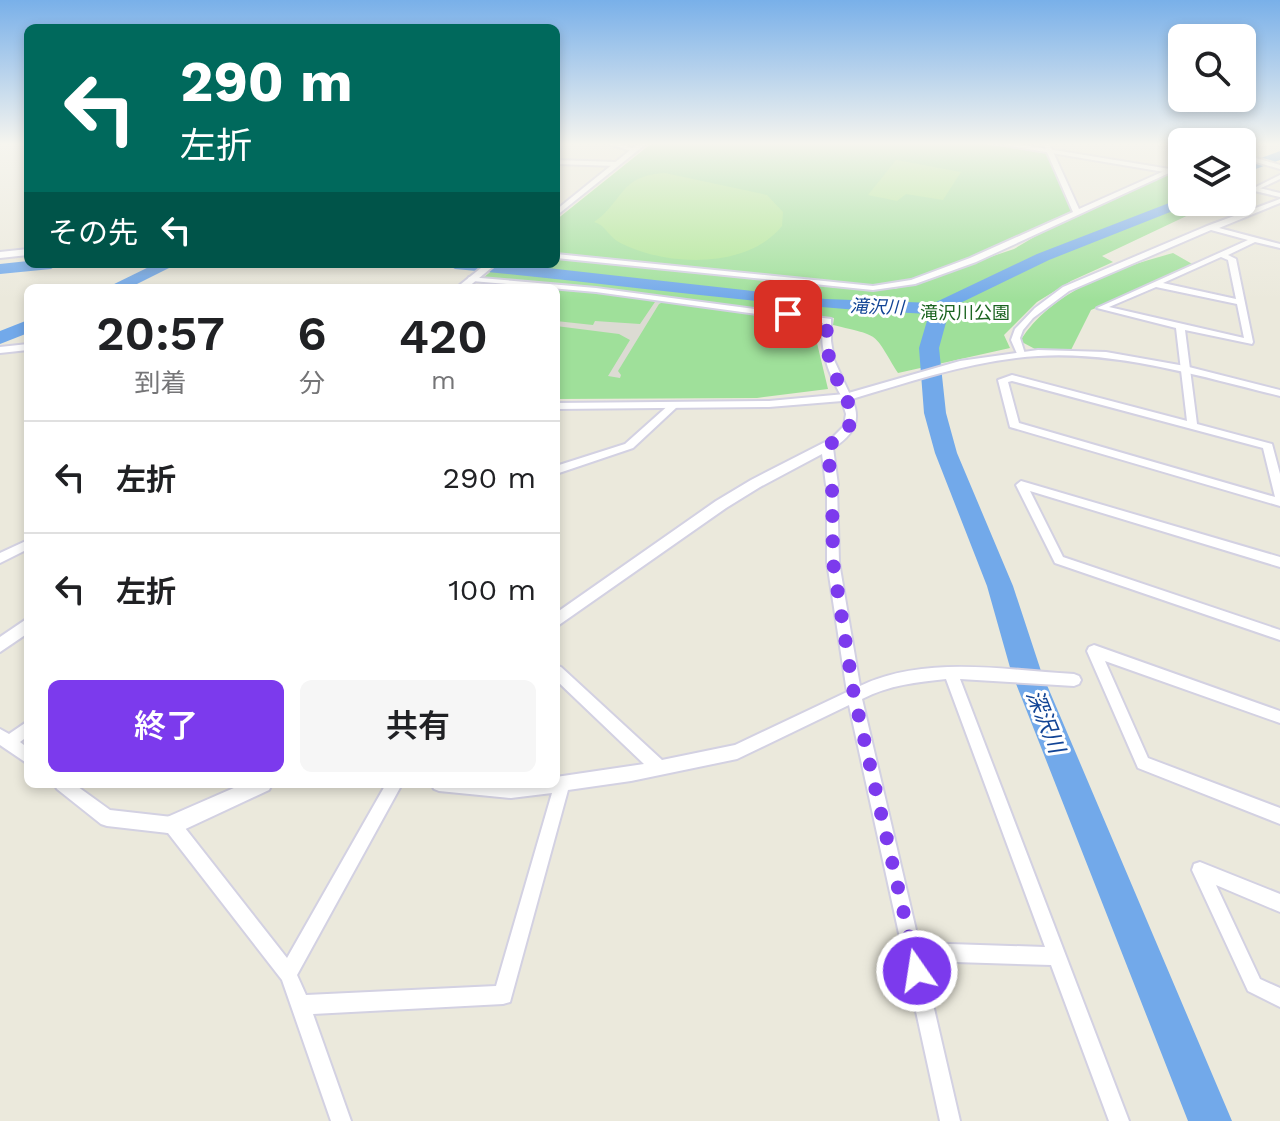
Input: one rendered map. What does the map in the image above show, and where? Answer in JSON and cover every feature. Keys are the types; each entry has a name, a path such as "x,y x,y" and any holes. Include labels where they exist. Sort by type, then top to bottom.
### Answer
{"street":[{"path":"560,211 579,195"},
{"path":"1069,195 1076,211"},
{"path":"560,256 873,288 912,282 973,260 1116,195"},
{"path":"1021,354 1016,344 1018,332 1050,300 1066,289 1280,201"},
{"path":"1214,228 1252,241 1280,246"},
{"path":"1222,255 1232,259 1249,342 1101,308 1252,241"},
{"path":"0,255 24,252"},
{"path":"466,284 487,268"},
{"path":"474,278 533,284"},
{"path":"1155,284 1241,302"},
{"path":"560,287 828,321 826,344 830,363 853,413 853,421 840,439 781,467 731,496 560,618"},
{"path":"1180,326 1192,425"},
{"path":"0,350 24,347"},
{"path":"560,406 769,404 846,397 960,364 1021,354 1106,355 1185,369 1280,393"},
{"path":"1012,378 1268,446 1280,499 1014,425 1003,380 1012,378"},
{"path":"560,469 629,446 674,405"},
{"path":"827,447 832,485 833,562 854,695 950,1121"},
{"path":"1280,562 1021,485 1059,560 1280,635"},
{"path":"0,558 24,546"},
{"path":"0,646 24,627"},
{"path":"1280,717 1094,651 1143,763 1280,816"},
{"path":"951,673 1119,1121"},
{"path":"301,1005 503,995 562,784 737,752 854,695 889,682 951,673 1074,680"},
{"path":"560,675 659,768"},
{"path":"24,730 4,739 24,754"},
{"path":"67,788 107,818 172,825 254,788"},
{"path":"288,974 392,788"},
{"path":"480,788 511,791 533,788"},
{"path":"172,825 288,974 341,1121"},
{"path":"1280,903 1200,870 1254,985 1280,998"},
{"path":"913,952 1056,956"}],"green space":[{"path":"587,195 1066,195 1072,211 952,267 875,285 560,255 560,217"},
{"path":"619,195 767,195 783,212 782,226 767,240 748,251 704,260 657,256 636,250 617,241 594,222"},
{"path":"870,195 904,195 897,201"},
{"path":"914,195 946,195 943,200"},
{"name":"滝沢川公園","path":"1117,195 1168,195 1168,216 1186,216 1102,256 1113,262 1071,281 1037,302 1004,335 1010,348 898,373 874,338 833,325 834,318 560,284 483,278 495,268 560,268 560,259 839,288 895,289 1014,249"},
{"path":"1173,253 1194,265 1091,310 1071,350 1035,349 1020,341 1034,323 1068,295 1109,274"},
{"path":"560,289 821,322 817,343 828,389 757,398 560,399"}],"shaded area":[{"path":"657,299 665,301 659,304 618,371 620,378 608,376 630,340 619,334 560,327 560,321 593,325 595,321 640,324"}],"waterway":[{"name":"滝沢川","path":"939,309 1043,257 1168,208"},
{"name":"滝沢川","path":"0,269 24,267"},
{"path":"124,284 160,268"},
{"name":"滝沢川","path":"501,268 825,304 939,309"},
{"name":"深沢川","path":"939,309 929,348 935,413 946,453 1000,586 1026,671 1210,1121"},
{"path":"0,338 24,328"}],"route":[{"path":"788,314 828,321 826,344 830,363 853,413 848,430 827,447 832,485 833,562 854,695 917,971"}]}
